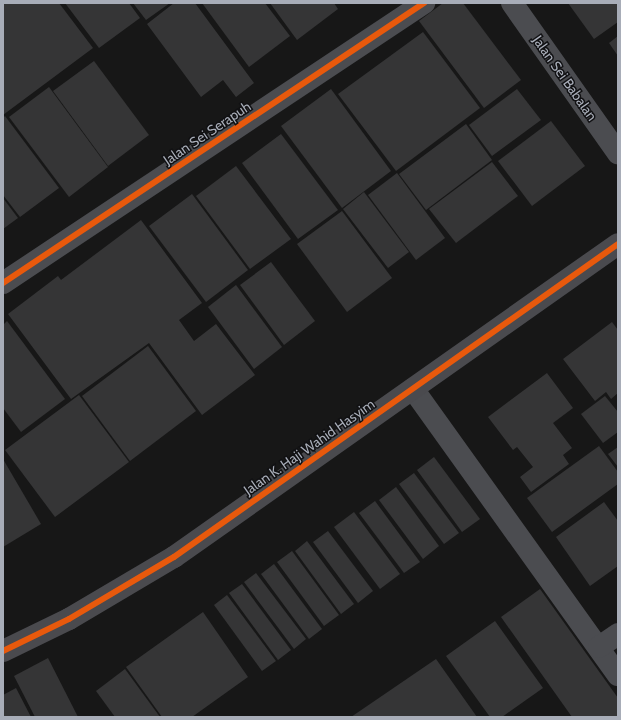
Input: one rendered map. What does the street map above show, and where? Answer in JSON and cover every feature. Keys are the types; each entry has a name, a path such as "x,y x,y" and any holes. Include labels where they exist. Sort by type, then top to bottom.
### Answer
{"street":[{"name":"Jalan Sei Serapuh","path":"3,283 424,3"},
{"name":"Jalan Sei Babalan","path":"512,3 618,153"},
{"name":"Jalan K. Haji Wahid Hasyim","path":"3,651 69,619 174,557 618,244"},
{"path":"413,388 618,675"},
{"path":"599,647 618,634"}],"building":[{"path":"3,3 59,3 93,48 3,115"},
{"path":"65,3 129,3 140,18 99,48"},
{"path":"133,3 170,3 146,20"},
{"path":"174,3 195,3 254,83 236,97 223,80 201,97 147,24"},
{"path":"202,3 265,3 290,36 249,67"},
{"path":"270,3 334,3 338,9 297,40"},
{"path":"443,3 463,3 521,80 484,108 419,21"},
{"path":"568,3 618,3 618,22 594,39"},
{"path":"423,32 480,108 396,171 338,94"},
{"path":"618,36 618,56 609,43"},
{"path":"94,61 149,135 108,166 53,91"},
{"path":"49,87 108,167 69,197 9,117"},
{"path":"331,89 391,171 342,208 281,126"},
{"path":"517,89 541,120 492,156 469,125"},
{"path":"5,116 59,188 20,217 3,195 3,118"},
{"path":"551,121 585,166 532,206 498,161"},
{"path":"466,124 492,160 426,210 399,174"},
{"path":"281,134 338,210 298,239 242,163"},
{"path":"492,162 518,196 456,243 429,209"},
{"path":"236,166 291,239 250,269 196,196"},
{"path":"397,173 445,238 416,260 368,195"},
{"path":"364,192 409,252 388,268 343,209"},
{"path":"192,194 248,270 206,302 149,226"},
{"path":"3,198 18,218 3,229"},
{"path":"342,211 392,278 347,312 297,244"},
{"path":"141,220 202,303 179,320 194,341 216,324 255,375 202,415 149,343 71,399 8,314 58,276 61,280"},
{"path":"271,262 315,321 284,345 240,285"},
{"path":"236,285 282,347 254,369 208,307"},
{"path":"7,321 65,399 21,432 3,408 3,325"},
{"path":"612,322 618,330 618,393 611,399 606,392 595,401 563,359"},
{"path":"148,346 196,411 130,461 82,396"},
{"path":"547,373 573,408 553,423 572,448 563,455 569,464 531,492 520,477 533,467 517,447 513,450 488,417"},
{"path":"79,395 129,462 55,517 5,450"},
{"path":"605,396 618,412 618,432 603,443 581,414"},
{"path":"599,446 618,472 618,484 552,532 527,498"},
{"path":"618,447 618,467 608,454"},
{"path":"434,457 480,519 462,532 417,470"},
{"path":"3,459 41,524 3,547"},
{"path":"414,473 459,533 444,544 399,484"},
{"path":"396,487 439,546 423,559 379,500"},
{"path":"375,501 420,562 404,573 359,513"},
{"path":"604,502 618,521 618,566 590,586 556,537"},
{"path":"354,512 400,574 380,589 334,527"},
{"path":"328,531 373,591 358,603 313,542"},
{"path":"307,541 354,604 341,614 295,551"},
{"path":"292,551 339,615 324,626 277,562"},
{"path":"274,564 322,629 309,639 261,574"},
{"path":"256,573 306,639 294,649 244,582"},
{"path":"242,584 291,650 278,660 229,593"},
{"path":"540,589 618,698 618,717 572,717 501,617"},
{"path":"227,595 276,661 262,671 214,605"},
{"path":"203,612 248,677 192,717 162,717 126,667"},
{"path":"495,621 543,688 502,717 490,717 446,656"},
{"path":"48,658 78,717 35,717 14,676"},
{"path":"436,659 477,717 351,717"},
{"path":"125,669 160,717 115,717 96,691"},
{"path":"16,688 31,717 3,717 3,695"}],"cycle path":[{"path":"3,283 424,3"},
{"path":"3,651 69,619 174,557 618,244"}]}
